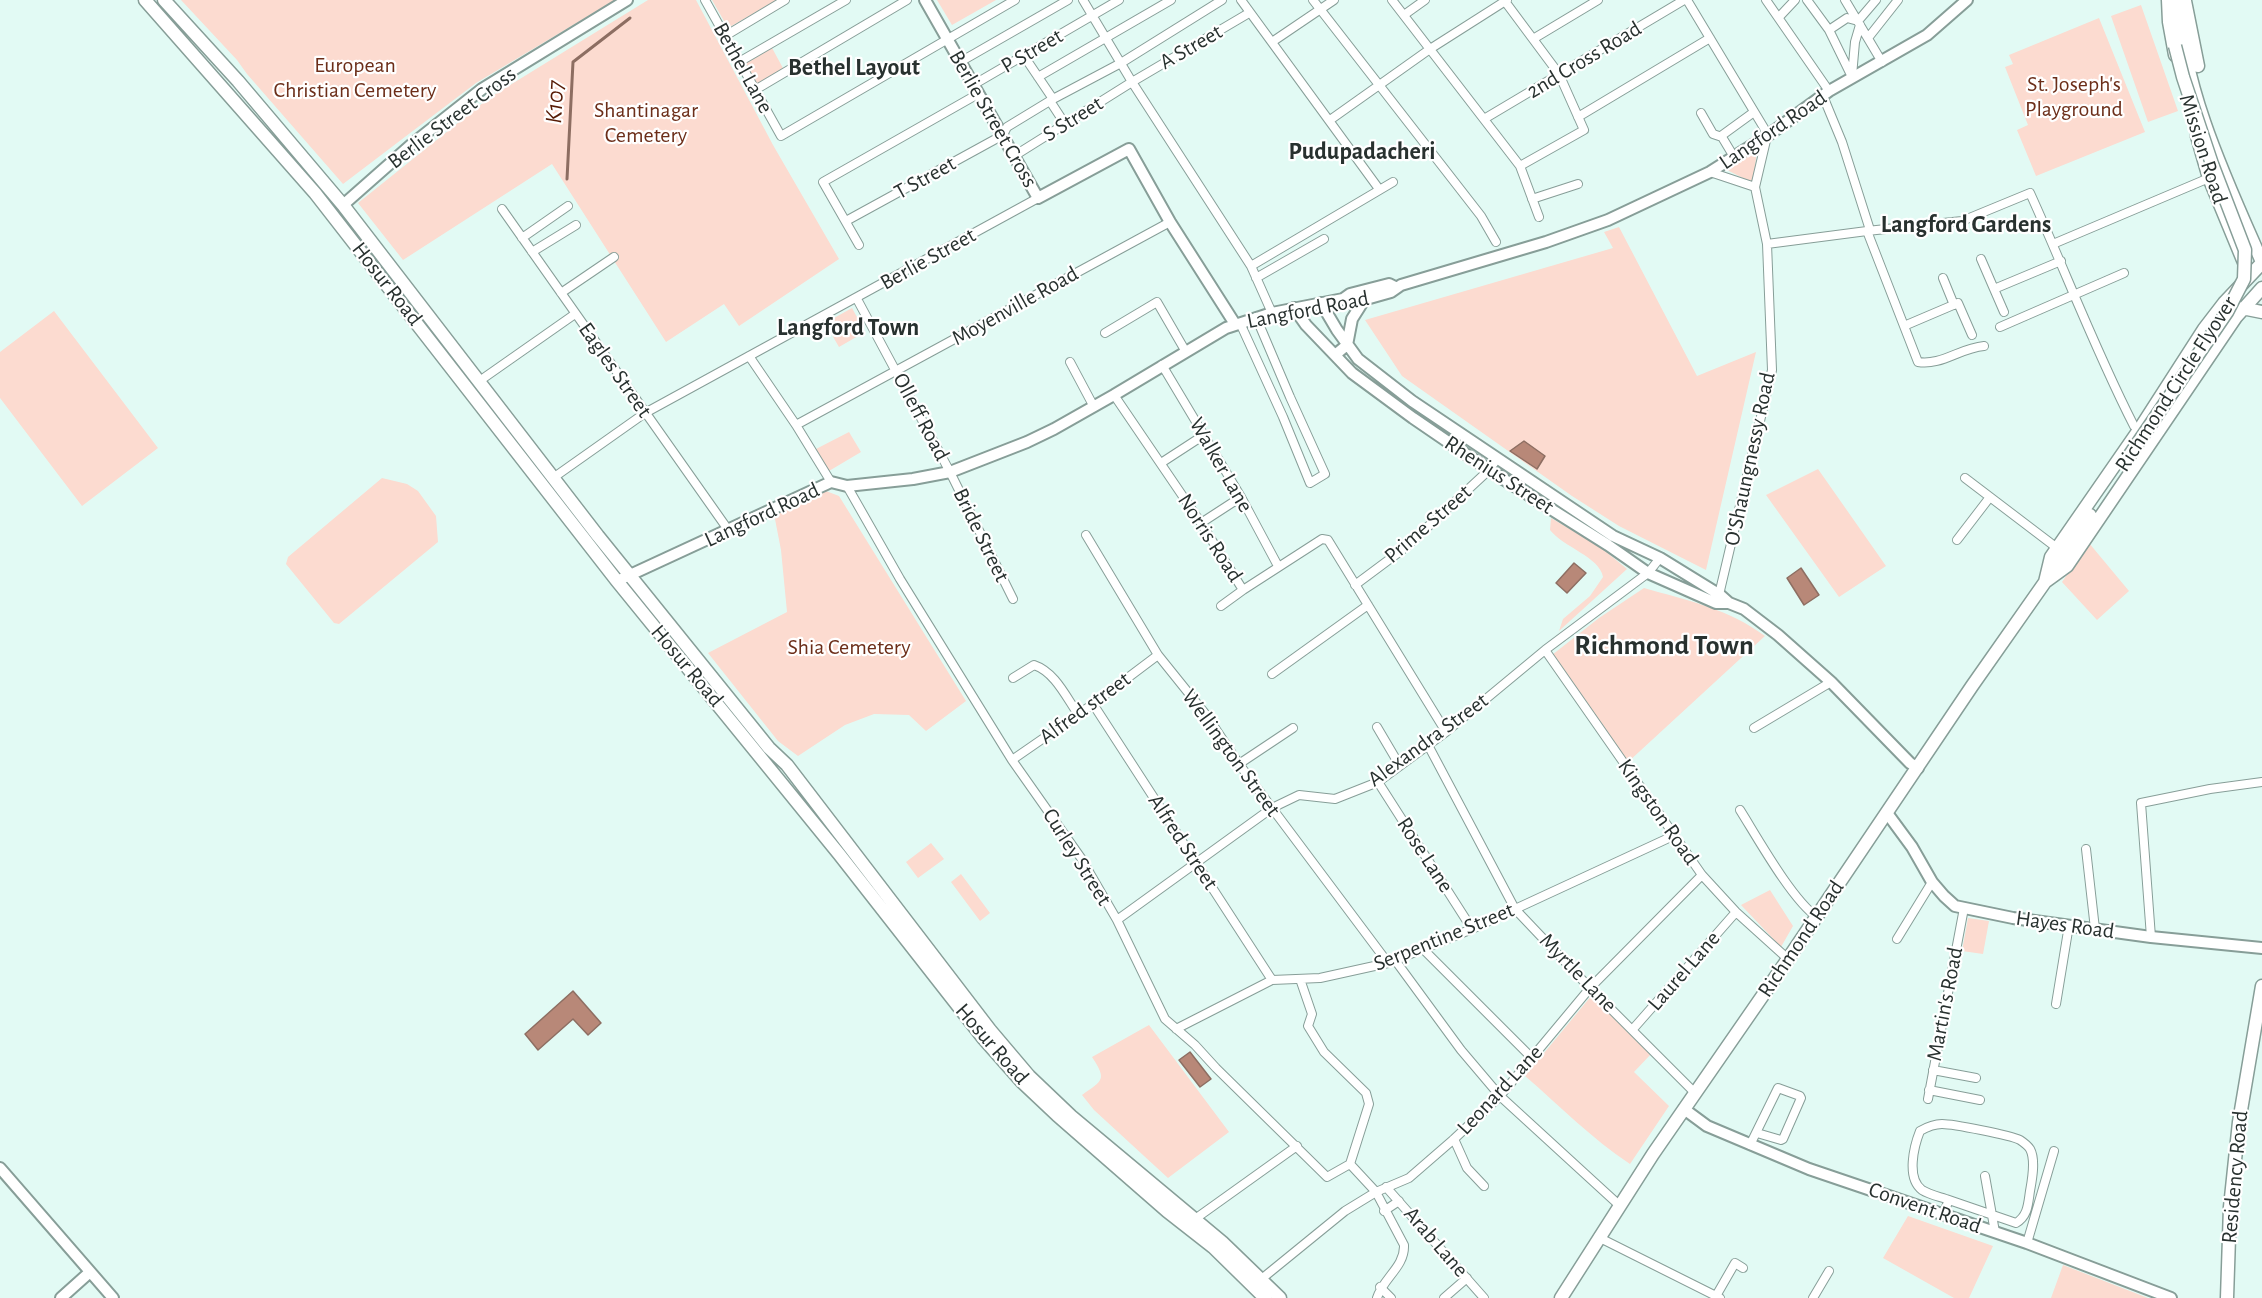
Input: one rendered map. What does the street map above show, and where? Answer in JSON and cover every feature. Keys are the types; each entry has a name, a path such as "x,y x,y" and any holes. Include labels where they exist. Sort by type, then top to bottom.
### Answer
{"main road":[{"name":"Hosur Road","path":"145,0 315,193 617,581 1000,1057 1057,1115 1167,1211 1257,1283 1280,1298"},
{"name":"Hosur Road","path":"164,0 238,81 343,205 598,537 769,748 787,765 990,1030 1029,1076 1071,1116 1195,1219 1257,1283 1265,1298"},
{"name":"Mission Road","path":"2170,0 2169,22 2174,47 2209,178 2250,276 2260,294"},
{"name":"Richmond Circle Flyover","path":"2045,582 2059,553 2227,312 2244,279 2246,250 2212,164 2183,77 2175,46 2170,0"},
{"path":"2059,553 2204,329 2262,262 2220,165 2202,111 2184,45 2180,0"},
{"name":"Mission Road","path":"2185,0 2207,110 2225,168 2262,248"},
{"name":"Richmond Road","path":"1560,1298 1618,1205 2045,582 2067,566 2242,308 2260,294"},
{"path":"2242,308 2262,312"},
{"name":"Residency Road","path":"2227,1298 2230,1207 2239,1122 2262,986"}],"street":[{"name":"Berlie Street Cross","path":"343,205 411,145 482,89 627,0"},
{"name":"Bethel Lane","path":"705,0 781,136"},
{"path":"725,36 784,0"},
{"path":"739,62 846,0"},
{"path":"755,90 907,0"},
{"name":"Berlie Street Cross","path":"925,0 1038,198"},
{"path":"947,40 1015,0"},
{"path":"960,62 1068,0"},
{"path":"1083,0 1132,82 1251,267 1272,313"},
{"name":"P Street","path":"846,221 823,182 975,90 1024,56 1119,0"},
{"path":"1038,77 1106,40 1171,0"},
{"name":"T Street","path":"846,221 1003,135 1007,127 1121,63 1222,0"},
{"path":"1241,0 1379,189"},
{"path":"1313,0 1481,216 1496,242"},
{"path":"1272,42 1334,0"},
{"path":"1392,0 1520,166 1539,217"},
{"path":"1404,15 1425,0"},
{"path":"1330,120 1430,49 1505,0 1559,74 1584,130 1520,166"},
{"path":"1533,39 1598,0"},
{"path":"1685,0 1767,136"},
{"name":"2nd Cross Road","path":"1484,119 1685,0"},
{"path":"1766,0 1826,93 1869,230 1918,362 1931,364 1971,347 1984,346"},
{"path":"1779,17 1795,0"},
{"path":"1807,0 1828,30 1852,77"},
{"path":"1845,0 1882,62"},
{"path":"1852,77 1859,23 1876,0"},
{"path":"1868,38 1898,0"},
{"name":"Langford Road","path":"617,581 831,482 847,486 913,479 950,472 1027,442 1094,407 1162,365 1238,323 1272,313 1342,299 1352,303 1364,300 1390,292 1395,287 1598,224 1710,172 1767,136 1826,93 1927,35 1967,0"},
{"name":"A Street","path":"1132,82 1249,13"},
{"path":"1828,30 1847,18 1859,23"},
{"path":"1578,117 1710,39"},
{"name":"Berlie Street Cross","path":"781,136 947,40"},
{"path":"1024,56 1065,124"},
{"name":"S Street","path":"1014,156 1132,82"},
{"path":"1721,136 1754,112"},
{"path":"1701,113 1713,134 1721,136 1734,157"},
{"name":"O'Shaungnessy Road","path":"1718,599 1772,370 1767,244 1755,187 1767,136"},
{"name":"Berlie Street","path":"553,478 645,413 1129,149 1170,222 1238,323"},
{"path":"1710,172 1755,187"},
{"path":"2054,244 2209,178"},
{"path":"1251,267 1393,182"},
{"path":"1532,199 1578,184"},
{"path":"1767,244 1869,230 1962,221 2030,193 2076,294 2115,388 2134,426 2139,430"},
{"path":"522,238 568,206"},
{"name":"Eagles Street","path":"502,209 729,531"},
{"path":"846,221 859,245"},
{"name":"Moyenville Road","path":"796,425 1170,222"},
{"path":"532,252 576,225"},
{"path":"1256,278 1324,239"},
{"path":"561,293 614,256"},
{"path":"1981,259 2004,312"},
{"path":"1994,290 2061,261"},
{"path":"2000,327 2124,273"},
{"path":"1943,278 1954,305"},
{"path":"1342,299 1350,294 1389,284 1395,287"},
{"name":"Olleff Road","path":"856,299 950,472"},
{"path":"1335,355 1347,345 1352,319 1364,300"},
{"path":"1105,333 1157,302 1186,351"},
{"name":"Rhenius Street","path":"1321,303 1358,359 1420,408 1613,536 1660,558 1686,574 1718,599"},
{"path":"1904,326 1958,303 1972,335"},
{"name":"Rhenius Street","path":"1294,308 1306,325 1352,373 1489,470 1648,573 1680,587 1744,609 1778,635 1831,682 1918,768"},
{"path":"478,382 575,314"},
{"path":"1238,323 1283,417 1310,483 1325,474 1256,317"},
{"path":"749,356 831,482"},
{"path":"1070,362 1094,407"},
{"name":"Walker Lane","path":"1162,365 1241,498 1278,566"},
{"name":"Norris Road","path":"1114,395 1201,523 1243,590 1325,538 1329,542 1446,732"},
{"path":"1161,463 1204,435"},
{"name":"Prime Street","path":"1355,585 1406,547 1489,470 1497,459"},
{"name":"Bride Street","path":"950,472 1013,599"},
{"path":"1965,478 2059,553"},
{"name":"Curley Street","path":"847,486 900,579 1012,759 1081,858 1117,920 1165,1019 1195,1045 1327,1177 1350,1164"},
{"path":"1957,540 1990,497"},
{"path":"1201,523 1241,498"},
{"name":"Wellington Street","path":"1086,535 1158,655 1207,716 1239,764 1391,962 1500,1096 1618,1205"},
{"name":"Alexandra Street","path":"1117,920 1272,808 1299,795 1335,799 1378,782 1446,732 1545,650 1648,573 1660,558"},
{"path":"1680,587 1686,574"},
{"path":"1221,606 1243,590"},
{"path":"1272,674 1368,605"},
{"name":"Kingston Road","path":"1545,650 1702,875 1736,912 1788,959"},
{"name":"Alfred street","path":"1012,759 1093,704 1158,655"},
{"path":"1012,678 1034,665 1044,668 1078,714"},
{"path":"1754,728 1831,682"},
{"name":"Alfred Street","path":"1093,704 1272,980"},
{"path":"1239,764 1293,728"},
{"path":"1377,728 1400,766"},
{"name":"Myrtle Lane","path":"1428,745 1515,909 1695,1093"},
{"name":"Rose Lane","path":"1378,782 1472,929"},
{"path":"2151,937 2141,803 2210,789 2262,782"},
{"path":"1740,810 1789,886 1810,912 1817,917"},
{"name":"Hayes Road","path":"1884,817 1905,837 1932,882 1955,906 2151,937 2262,948"},
{"name":"Serpentine Street","path":"1176,1029 1272,980 1320,978 1391,962 1472,929 1673,836"},
{"path":"2086,849 2095,928"},
{"name":"Leonard Lane","path":"1257,1283 1346,1211 1376,1192 1409,1178 1454,1139 1500,1096 1590,988 1702,875"},
{"path":"1898,939 1932,882"},
{"name":"Martin's Road","path":"1964,908 1929,1095 1980,1100"},
{"name":"Laurel Lane","path":"1633,1029 1736,912"},
{"path":"2056,1004 2069,925"},
{"path":"1423,949 1532,1058"},
{"path":"1300,979 1312,1014 1308,1026 1324,1053 1366,1093 1369,1104 1350,1164 1376,1192 1384,1211 1400,1237 1405,1253 1401,1262 1380,1287 1377,1298"},
{"path":"1933,1070 1976,1078"},
{"path":"1750,1145 1778,1088 1800,1096 1783,1139 1757,1133"},
{"name":"Convent Road","path":"1684,1109 1707,1126 1817,1172 2027,1242 2171,1298"},
{"path":"1943,1124 2020,1140 2030,1149 2032,1155 2031,1187 2025,1215 2016,1223 1992,1214 1919,1187 1914,1175 1914,1153 1920,1131 1943,1124"},
{"path":"1454,1139 1464,1164 1484,1186"},
{"path":"1195,1219 1297,1146"},
{"path":"2027,1242 2054,1151"},
{"path":"0,1168 113,1298"},
{"path":"1985,1176 1995,1232"},
{"name":"Arab Lane","path":"1386,1187 1484,1298"},
{"path":"1943,1214 1949,1200"},
{"path":"1384,1211 1399,1201"},
{"path":"1598,1237 1718,1297 1735,1263 1743,1268"},
{"path":"1813,1298 1829,1271"},
{"path":"61,1298 90,1272"},
{"path":"1444,1298 1467,1278"},
{"path":"1380,1287 1391,1298"}],"green space":[{"name":"European Christian Cemetery","path":"181,0 615,0 476,83 343,184 237,60"},
{"name":"Shantinagar Cemetery","path":"648,0 696,0 773,145 839,259 739,326 724,304 666,342 552,164 403,260 358,203 489,98"},
{"path":"712,0 777,0 728,28"},
{"path":"937,0 996,0 952,25"},
{"path":"2141,5 2178,111 2148,122 2111,16"},
{"name":"St. Joseph's Playground","path":"2099,18 2145,132 2036,176 2017,130 2028,125 2005,67 2013,64 2009,55"},
{"path":"771,46 784,70 756,86 742,63"},
{"path":"1757,150 1753,183 1727,170"},
{"path":"1619,227 1697,376 1756,352 1706,570 1619,526 1572,496 1402,376 1365,320 1613,248 1604,232"},
{"path":"852,308 865,332 839,347 825,323"},
{"path":"54,311 158,448 82,506 0,398 0,352"},
{"path":"849,432 861,452 829,471 816,449"},
{"path":"1818,469 1886,566 1839,597 1766,495"},
{"path":"382,478 407,484 418,491 436,516 438,542 339,624 334,623 286,564 288,557"},
{"name":"Shia Cemetery","path":"826,491 839,496 966,701 926,731 909,715 874,714 845,725 798,756 778,741 708,653 787,612 781,550 774,514"},
{"path":"1551,518 1599,546 1627,569 1559,631 1563,619 1590,596 1603,577 1595,564 1550,530"},
{"path":"2089,543 2129,591 2097,620 2062,582"},
{"path":"1644,588 1722,612 1765,636 1627,763 1552,655 1599,618"},
{"path":"931,843 944,859 918,878 906,862"},
{"path":"961,874 990,913 980,921 951,882"},
{"path":"1770,890 1793,926 1781,947 1741,905"},
{"path":"1968,918 1989,921 1983,954 1962,951"},
{"path":"1592,995 1652,1053 1634,1072 1669,1106 1630,1164 1589,1133 1525,1076"},
{"path":"1149,1025 1229,1132 1168,1178 1094,1110 1082,1095 1095,1086 1100,1079 1100,1071 1092,1057"},
{"path":"1908,1216 1993,1246 1969,1298 1954,1298 1883,1258"},
{"path":"2063,1265 2148,1298 2051,1298"}],"shaded area":[{"path":"1524,441 1545,456 1537,469 1510,451"},
{"path":"1574,563 1586,573 1567,593 1556,583"},
{"path":"1801,568 1819,595 1804,605 1787,578"},
{"path":"573,991 601,1023 588,1035 573,1019 538,1050 525,1034"},
{"path":"1190,1052 1211,1079 1200,1087 1179,1060"}],"waterway":[{"name":"K107","path":"567,179 573,62 630,18"}],"district":[{"name":"Bethel Layout","path":"854,68"},
{"name":"Pudupadacheri","path":"1362,152"},
{"name":"Langford Gardens","path":"1966,225"},
{"name":"Langford Town","path":"848,328"},
{"name":"Richmond Town","path":"1664,646"}]}
